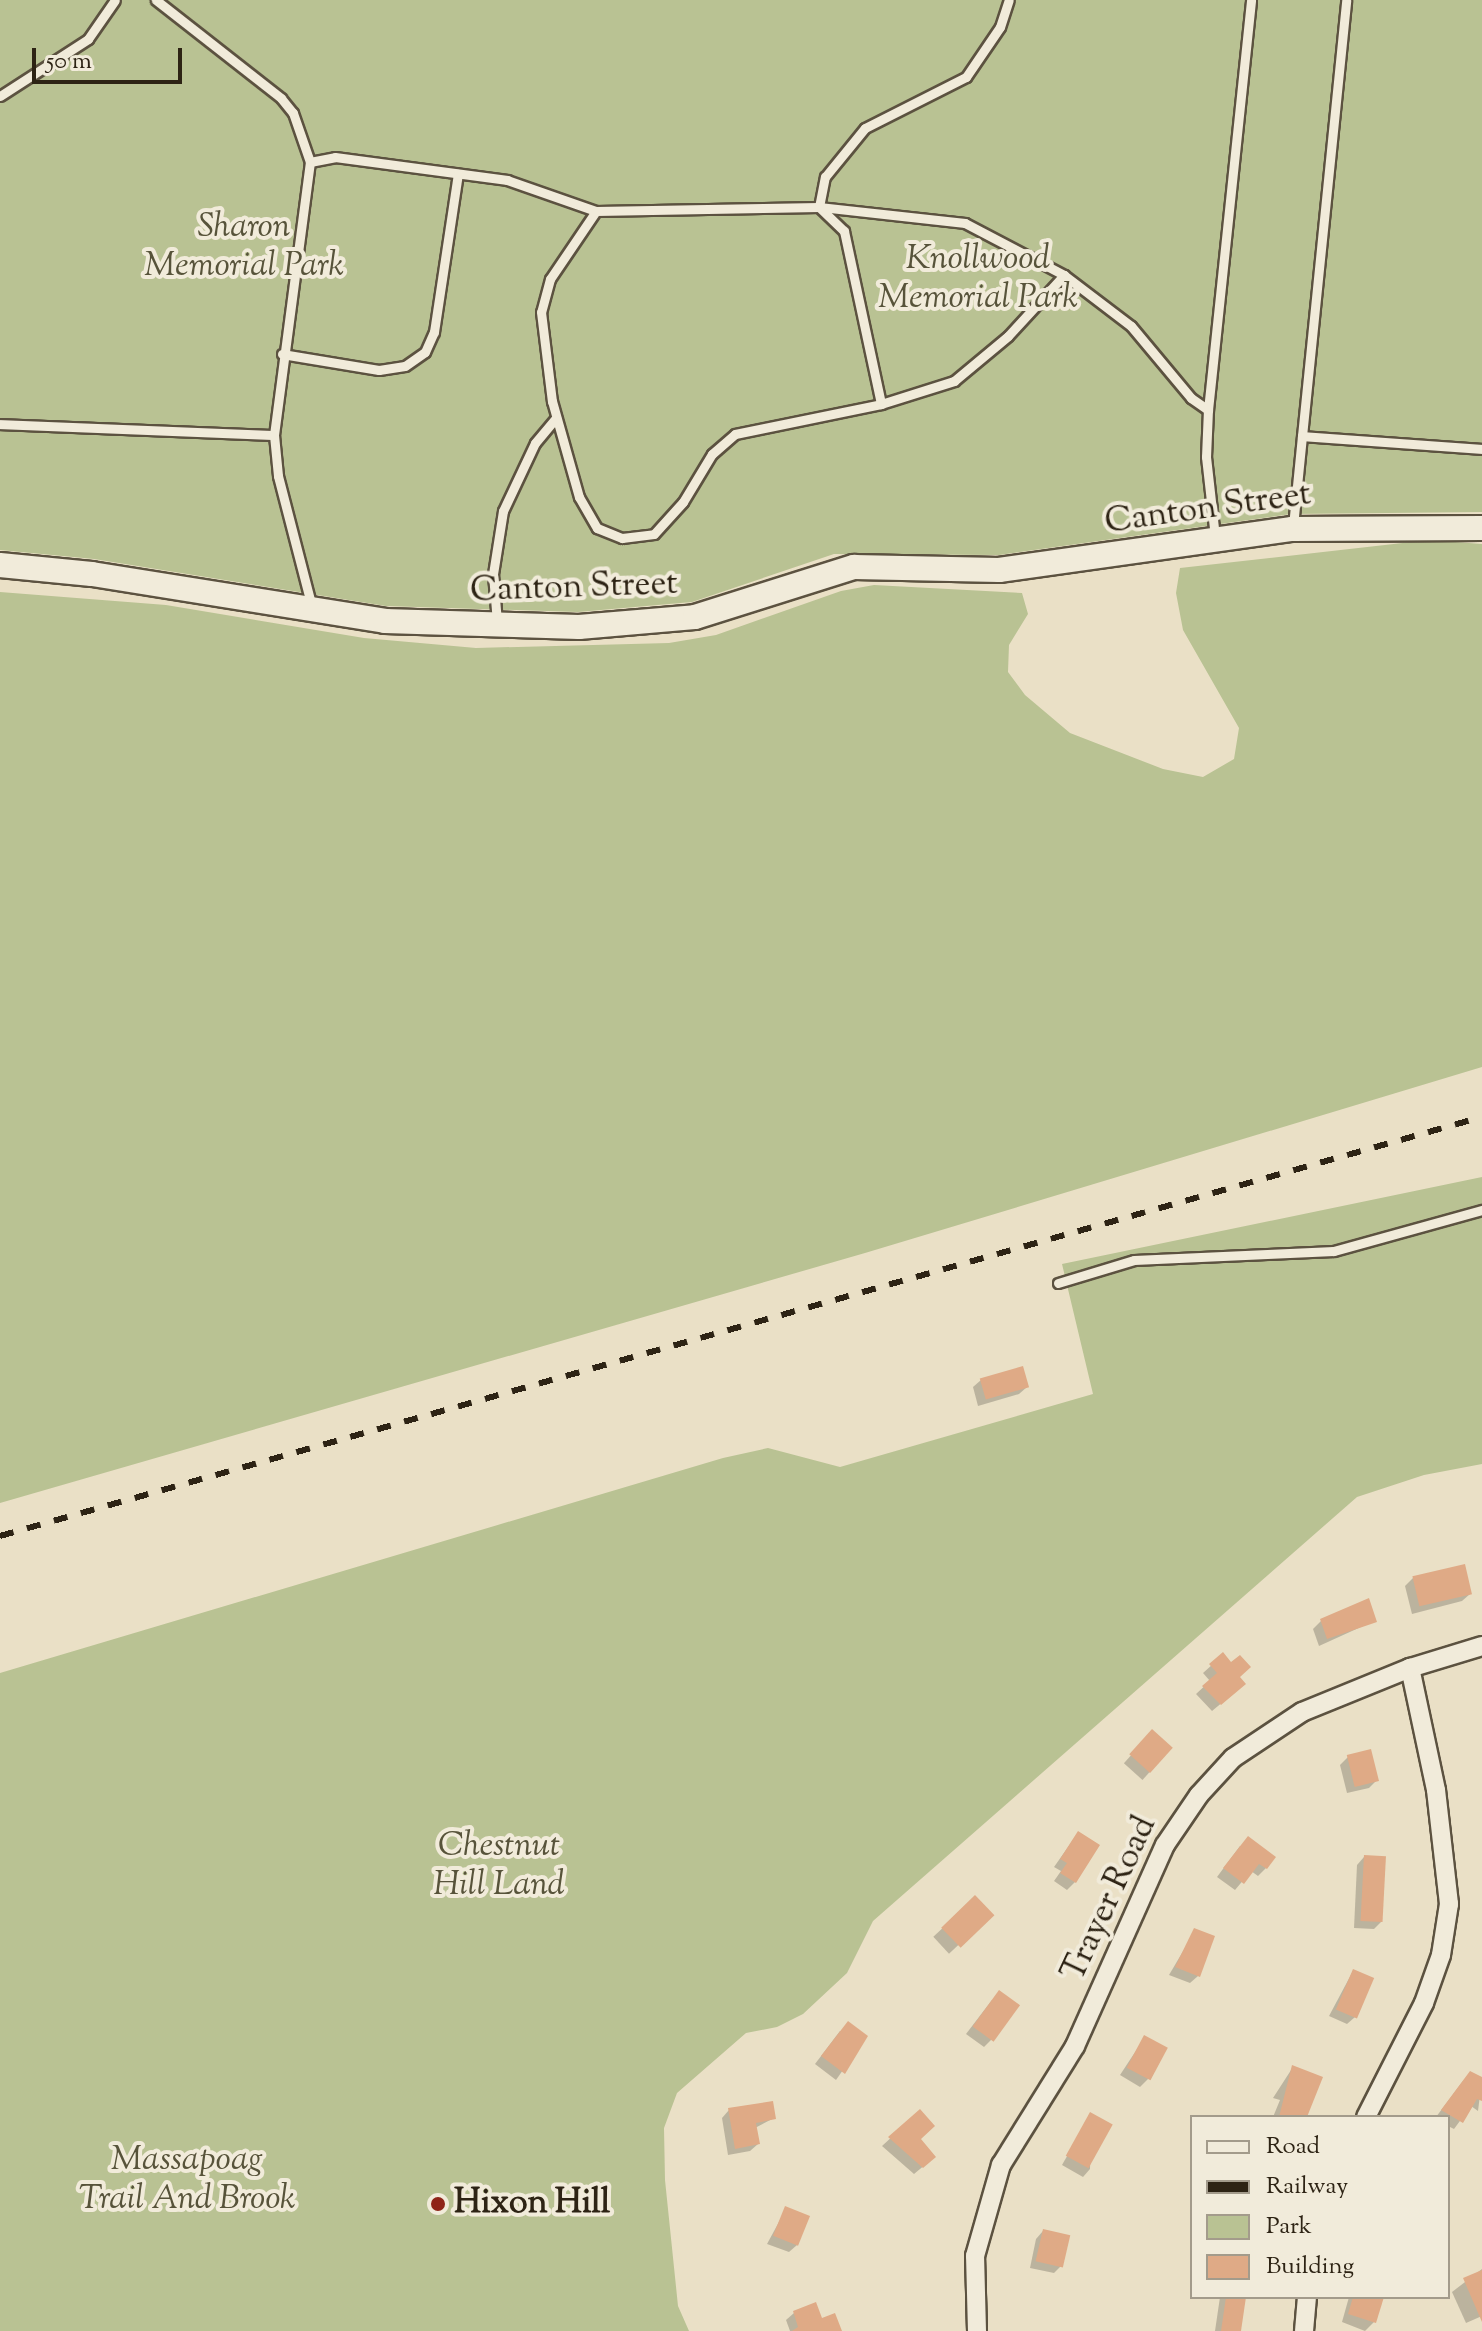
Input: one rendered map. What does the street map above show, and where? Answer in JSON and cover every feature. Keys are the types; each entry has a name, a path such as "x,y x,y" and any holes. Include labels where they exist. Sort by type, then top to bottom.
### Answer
{"street":[{"name":"Canton Street","path":"0,565 92,574 314,612 497,628 680,620 854,567 1037,568 1215,537 1292,529 1482,528"},
{"name":"Trayer Road","path":"977,2331 975,2256 1001,2165 1075,2046 1165,1845 1233,1758 1302,1712 1410,1668 1482,1646"},
{"path":"1367,2115 1424,2003 1441,1955 1449,1904 1436,1790 1410,1668"},
{"path":"1304,2331 1307,2299"}],"lane":[{"path":"0,96 88,39 115,0"},
{"path":"156,0 281,98 293,113 310,162 282,354 274,435 278,476 314,612"},
{"path":"819,207 825,177 843,150 865,128 966,77 1000,27 1009,0"},
{"path":"1215,537 1206,457 1208,410 1251,0"},
{"path":"1292,529 1346,0"},
{"path":"310,162 335,157 538,187 596,211 819,207 909,213 965,223 1064,275 1131,326 1191,398 1208,410"},
{"path":"282,354 379,370 405,366 425,352 434,332 458,174"},
{"path":"819,207 844,231 881,404"},
{"path":"596,211 562,259 544,295 541,312 556,418 587,515 611,536 638,539 668,522 712,454 735,434 881,404 954,381 1008,336 1064,275"},
{"path":"497,628 493,574 503,511 522,466 556,418"},
{"path":"0,424 274,435"},
{"path":"1302,436 1482,449"},
{"path":"1058,1283 1134,1260 1334,1251 1482,1210"}],"green space":[{"name":"Knollwood Memorial Park","path":"0,0 1482,0 1482,512 1291,514 999,555 834,554 692,602 578,612 386,606 94,559 0,550"},
{"path":"1429,540 1482,544 1482,1067 865,1253 0,1503 0,592 166,605 364,638 476,648 669,643 716,635 841,591 874,585 1022,593 1028,614 1009,645 1008,672 1025,695 1070,733 1163,769 1203,777 1234,759 1239,728 1183,630 1176,593 1180,568"},
{"name":"Chestnut Hill Land","path":"1482,1177 1482,1464 1424,1475 1357,1497 873,1921 847,1973 803,2014 777,2027 746,2033 677,2093 664,2128 665,2180 678,2306 689,2331 0,2331 0,1673 723,1458 768,1448 840,1467 1093,1394 1062,1264"}],"building":[{"path":"1023,1366 1029,1387 986,1400 980,1378"},
{"path":"1465,1564 1472,1594 1419,1606 1412,1576"},
{"path":"1369,1598 1377,1622 1327,1639 1320,1619"},
{"path":"1223,1652 1231,1662 1240,1655 1251,1667 1240,1677 1246,1684 1221,1705 1202,1686 1217,1673 1209,1664"},
{"path":"1152,1729 1173,1748 1150,1773 1129,1754"},
{"path":"1371,1749 1379,1781 1355,1787 1347,1755"},
{"path":"1078,1831 1100,1845 1076,1883 1060,1873 1067,1863 1060,1859"},
{"path":"1248,1836 1276,1857 1267,1869 1259,1864 1244,1884 1223,1868"},
{"path":"1364,1855 1386,1856 1383,1922 1361,1921"},
{"path":"975,1895 994,1915 961,1948 941,1928"},
{"path":"1194,1928 1215,1936 1200,1977 1175,1967"},
{"path":"1353,1969 1374,1978 1357,2018 1336,2010"},
{"path":"999,1990 1020,2005 994,2042 973,2026"},
{"path":"848,2021 868,2036 845,2074 821,2056"},
{"path":"1144,2035 1168,2048 1150,2080 1127,2068"},
{"path":"1292,2065 1323,2077 1308,2115 1280,2115"},
{"path":"1470,2071 1482,2077 1482,2101 1477,2099 1463,2123 1441,2110"},
{"path":"773,2101 776,2119 756,2123 760,2144 735,2149 728,2108"},
{"path":"920,2109 935,2126 921,2139 936,2157 923,2168 888,2137"},
{"path":"1090,2112 1113,2125 1088,2168 1066,2156"},
{"path":"785,2206 810,2216 798,2246 773,2236"},
{"path":"1043,2229 1070,2235 1063,2267 1036,2261"},
{"path":"1482,2270 1482,2322 1463,2278"},
{"path":"1226,2299 1246,2299 1241,2331 1221,2331"},
{"path":"1352,2299 1383,2299 1376,2323 1348,2314"},
{"path":"816,2302 822,2318 835,2313 842,2331 792,2331 798,2327 793,2311"}],"railway":[{"path":"0,1536 1482,1117"}],"place":[{"name":"Hixon Hill","path":"438,2204"}],"park label":[{"name":"Sharon Memorial Park","path":"244,246"},
{"name":"Massapoag Trail And Brook","path":"187,2180"}]}
